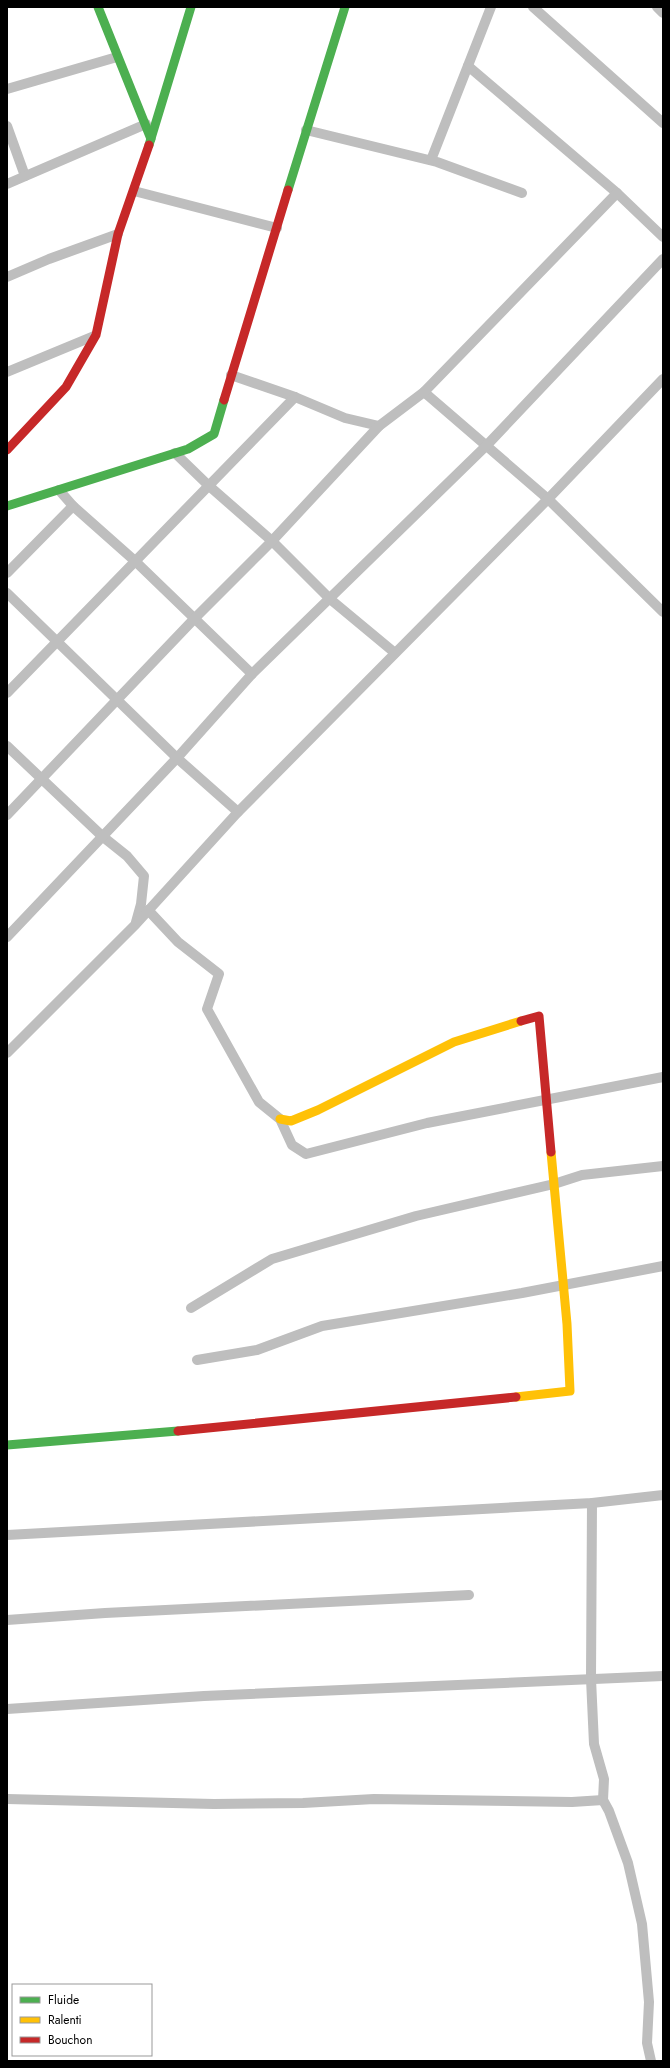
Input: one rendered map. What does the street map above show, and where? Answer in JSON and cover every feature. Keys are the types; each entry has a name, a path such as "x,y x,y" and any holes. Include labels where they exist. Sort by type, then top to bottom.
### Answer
{"main road":[{"path":"98,7 151,139"},
{"path":"7,450 66,387 96,335 118,234 151,139 191,7"},
{"path":"7,506 188,449 214,434 306,130 345,7"},
{"path":"7,1445 237,1426 427,1408 570,1391 563,1285 538,1016 454,1042 318,1110 291,1121 280,1119"}],"street":[{"path":"431,160 491,7"},
{"path":"532,7 663,123"},
{"path":"657,7 663,13"},
{"path":"7,89 117,57"},
{"path":"468,66 617,193 663,237"},
{"path":"7,184 146,124"},
{"path":"7,126 25,176"},
{"path":"306,130 431,160 522,193"},
{"path":"134,191 277,228"},
{"path":"7,815 195,618 272,541 379,426 424,392 617,193"},
{"path":"7,277 49,259 118,234"},
{"path":"7,938 177,758 252,674 487,445 663,258"},
{"path":"7,372 96,335"},
{"path":"231,375 295,397 345,418 379,426"},
{"path":"7,1053 136,924 238,812 548,499 663,379"},
{"path":"424,392 548,499 663,612"},
{"path":"7,693 295,397"},
{"path":"175,453 208,485 272,541 330,599 396,653"},
{"path":"59,490 73,506 135,561 252,674"},
{"path":"7,573 73,506"},
{"path":"7,593 177,758 238,812"},
{"path":"7,746 102,836 127,856 144,876 141,904 136,924"},
{"path":"148,910 178,942 219,974 207,1010 259,1102 280,1119 292,1145 306,1154 427,1123 663,1077"},
{"path":"191,1308 272,1259 416,1216 554,1184 582,1175 663,1166"},
{"path":"197,1360 257,1350 322,1326 563,1285 663,1266"},
{"path":"7,1535 592,1503 663,1495"},
{"path":"592,1503 591,1679 594,1744 604,1779 603,1800 609,1811 628,1863 642,1924 649,2002 647,2043 651,2061"},
{"path":"7,1620 105,1613 469,1595"},
{"path":"7,1709 204,1696 591,1679 646,1678 663,1676"},
{"path":"7,1799 214,1804 303,1803 374,1799 572,1802 603,1800"}],"traffic: fast":[{"path":"98,7 151,139"},
{"path":"149,145 191,7"},
{"path":"288,190 345,7"},
{"path":"7,506 188,449 214,434 224,400"},
{"path":"7,1445 178,1431"}],"traffic: slow":[{"path":"280,1119 291,1121 318,1110 454,1042 521,1021"},
{"path":"516,1397 570,1391 567,1324 551,1152"}],"traffic: jam":[{"path":"7,450 66,387 96,335 118,234 149,145"},
{"path":"224,400 288,190"},
{"path":"521,1021 539,1016 551,1152"},
{"path":"178,1431 516,1397"}]}
